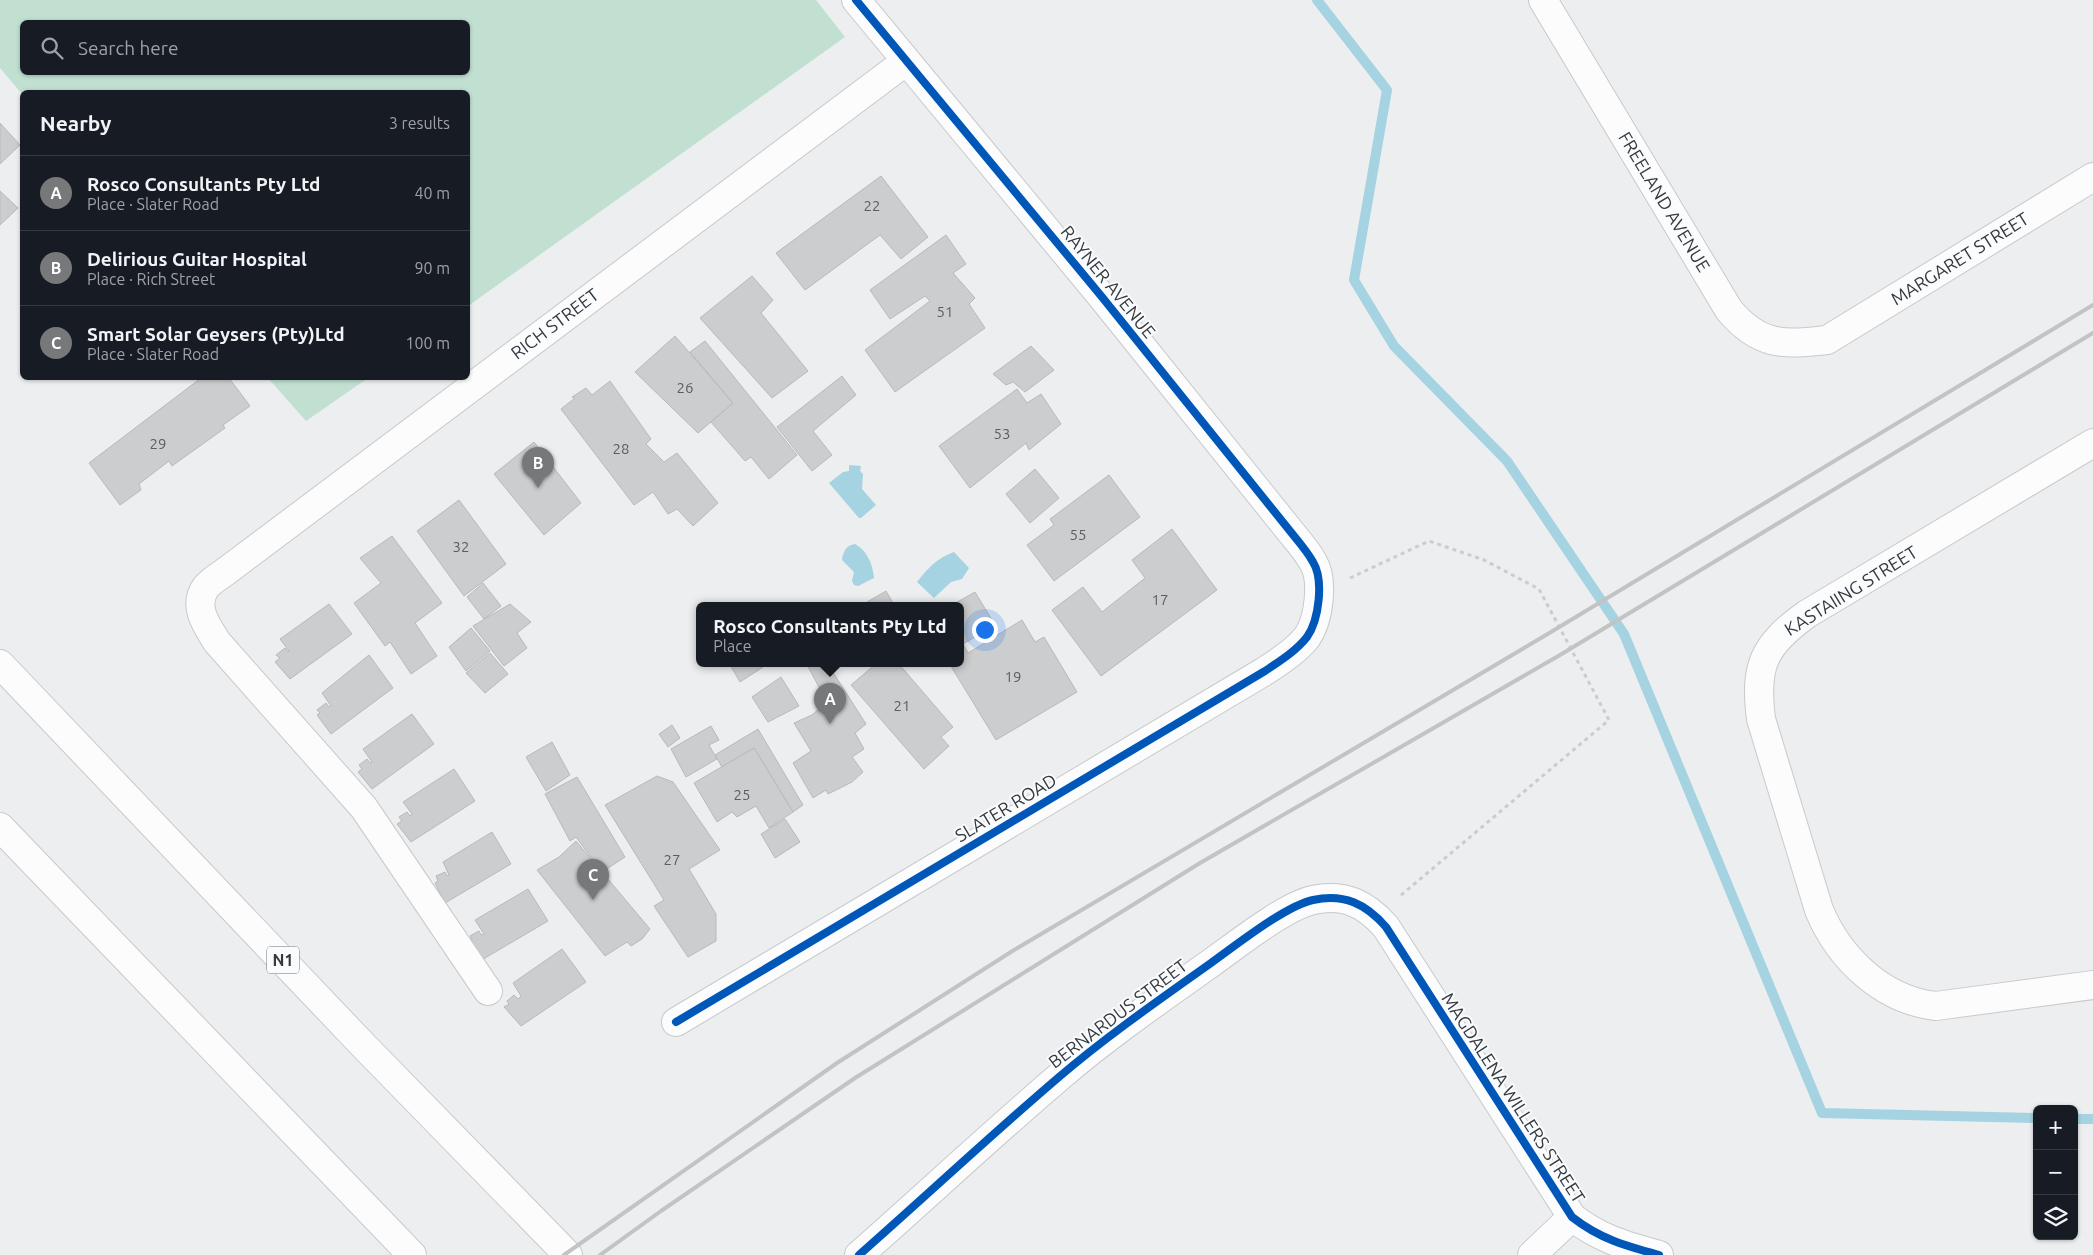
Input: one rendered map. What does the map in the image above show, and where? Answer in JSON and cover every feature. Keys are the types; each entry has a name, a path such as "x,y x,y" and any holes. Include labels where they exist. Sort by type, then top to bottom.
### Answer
{"main road":[{"name":"RAYNER AVENUE","path":"856,0 905,62 1102,297 1290,531 1314,564 1320,592"},
{"name":"FREELAND AVENUE","path":"1543,0 1729,310 1739,322 1754,333 1769,340 1805,343 1827,340"},
{"name":"RICH STREET","path":"488,991 364,808 209,630 200,608 206,587 905,62"},
{"name":"MARGARET STREET","path":"1827,340 2093,177"},
{"name":"KASTAIING STREET","path":"2093,443 1807,614 1788,628 1776,639 1765,656 1758,694 1761,719 1819,910 1830,933 1842,951 1874,981 1903,999 1936,1006 2093,985"},
{"name":"SLATER ROAD","path":"676,1022 1265,671 1290,654 1308,636 1316,614 1320,592"},
{"name":"N1","path":"0,664 362,1044 568,1255"},
{"path":"0,826 412,1255"},
{"name":"BERNARDUS STREET","path":"859,1255 1060,1076 1107,1039 1244,939 1285,913 1312,900 1339,898 1352,900 1376,916"},
{"name":"MAGDALENA WILLERS STREET","path":"1376,916 1386,928 1572,1217 1588,1229 1614,1242 1659,1255"},
{"path":"1532,1255 1572,1217"}],"path":[{"path":"1320,592 1429,541 1484,560 1539,589 1609,720 1376,916"}],"green space":[{"path":"0,0 816,0 845,37 470,305 470,90 20,90 20,92 0,68"},
{"path":"270,380 365,380 306,421"}],"water":[{"path":"849,465 861,466 860,471 863,474 862,489 876,505 861,518 829,483 843,472 849,471"},
{"path":"855,544 869,558 874,578 858,586 854,585 852,581 854,572 842,560 846,549"},
{"path":"954,552 969,568 962,579 951,582 934,598 917,582 933,564"}],"building":[{"path":"0,123 20,145 0,164"},
{"path":"881,176 928,237 901,259 880,235 805,290 776,253"},
{"path":"0,191 18,208 0,225"},
{"path":"946,235 966,264 953,273 975,298 969,304 985,328 895,392 865,350 930,301 925,296 890,319 870,290"},
{"path":"752,276 773,300 761,313 808,371 772,398 700,318"},
{"path":"675,336 733,403 698,433 635,372"},
{"path":"705,341 797,455 769,479 751,457 745,461 711,422 733,403 690,352"},
{"path":"1031,346 1054,370 1025,392 1013,382 1006,385 993,374"},
{"path":"842,376 856,395 813,431 832,455 812,471 777,427"},
{"path":"198,380 230,380 250,406 223,425 225,428 172,466 169,461 139,484 141,490 120,505 89,463"},
{"path":"610,381 651,439 646,444 664,462 677,453 718,503 693,526 677,509 668,514 653,492 634,505 561,409 575,398 572,397 586,388 592,395"},
{"path":"1017,389 1027,403 1041,394 1061,424 1029,450 1026,443 970,488 939,446"},
{"path":"534,442 581,503 544,535 494,474"},
{"path":"1035,469 1059,498 1030,523 1006,494"},
{"path":"1109,475 1140,517 1054,581 1027,545 1054,525 1050,519"},
{"path":"459,500 506,564 464,596 417,531"},
{"path":"1172,529 1217,590 1101,676 1052,610 1083,587 1102,612 1145,578 1132,560"},
{"path":"392,536 442,603 415,623 437,656 411,674 390,642 385,646 354,603 381,583 360,558"},
{"path":"483,583 501,606 484,619 467,597"},
{"path":"886,591 892,602 867,602"},
{"path":"975,592 995,625 964,643 964,602 957,602"},
{"path":"329,604 352,634 290,679 275,662 280,658 276,655 285,648 289,651 280,639"},
{"path":"510,604 531,622 517,633 527,648 504,666 473,626"},
{"path":"1022,620 1035,642 1044,637 1077,692 996,740 951,667 964,667 964,646 968,653"},
{"path":"471,628 490,651 466,671 449,647"},
{"path":"490,653 508,674 485,693 466,673"},
{"path":"369,655 393,688 331,734 317,715 320,713 317,710 326,703 329,707 331,706 322,693"},
{"path":"731,667 763,667 740,682"},
{"path":"808,667 830,667 866,724 855,733 864,749 852,757 863,772 852,782 828,794 826,790 813,798 793,763 811,751 794,723 812,715 827,702"},
{"path":"872,667 901,667 953,727 941,737 949,746 924,769 851,685"},
{"path":"781,677 799,706 768,722 752,697"},
{"path":"412,714 434,744 372,789 358,772 362,769 359,765 367,759 370,763 372,762 363,749"},
{"path":"672,725 680,738 668,747 659,734"},
{"path":"711,726 719,740 709,745 717,759 686,777 671,749"},
{"path":"758,729 803,805 793,812 754,748 722,767 715,755"},
{"path":"552,742 570,775 546,791 526,757"},
{"path":"754,748 793,812 769,828 756,806 737,817 732,812 717,822 694,783"},
{"path":"454,769 475,801 411,842 397,824 402,821 399,817 407,812 410,816 412,814 403,802"},
{"path":"657,776 673,782 720,850 689,869 716,914 716,941 688,957 654,906 664,900 605,805"},
{"path":"577,777 625,857 602,872 576,837 570,841 545,794"},
{"path":"785,819 800,842 775,858 761,834"},
{"path":"492,832 511,864 445,903 435,883 438,881 436,876 445,872 447,876 449,875 443,862"},
{"path":"576,841 650,929 642,939 631,946 627,942 605,956 537,870 559,857"},
{"path":"528,889 548,921 480,961 467,942 472,939 470,936 479,931 481,935 484,934 475,920"},
{"path":"562,949 586,982 521,1026 504,1007 509,1004 507,1001 514,995 518,999 521,996 513,983"}],"waterway":[{"path":"1317,0 1387,90 1354,280 1394,346 1507,461 1624,634 1822,1113 2033,1118"},
{"path":"2078,1119 2093,1119"}],"railway":[{"path":"564,1255 837,1063 1014,950 1546,635 2093,305"},
{"path":"600,1255 855,1078 1200,863 1560,655 2093,333"}],"cycle path":[{"path":"676,1022 1288,656 1303,642 1311,630 1315,621 1319,600 1316,570 1305,550 1102,297 856,0"},
{"path":"859,1255 1034,1099 1114,1033 1275,918 1302,904 1324,898 1344,899 1354,902 1371,912 1386,927 1572,1217 1582,1225 1603,1236 1624,1245 1659,1255"}],"place":[{"name":"Delirious Guitar Hospital","path":"538,488"},
{"name":"Rosco Consultants Pty Ltd","path":"830,724"},
{"name":"Smart Solar Geysers (Pty)Ltd","path":"593,900"}]}
